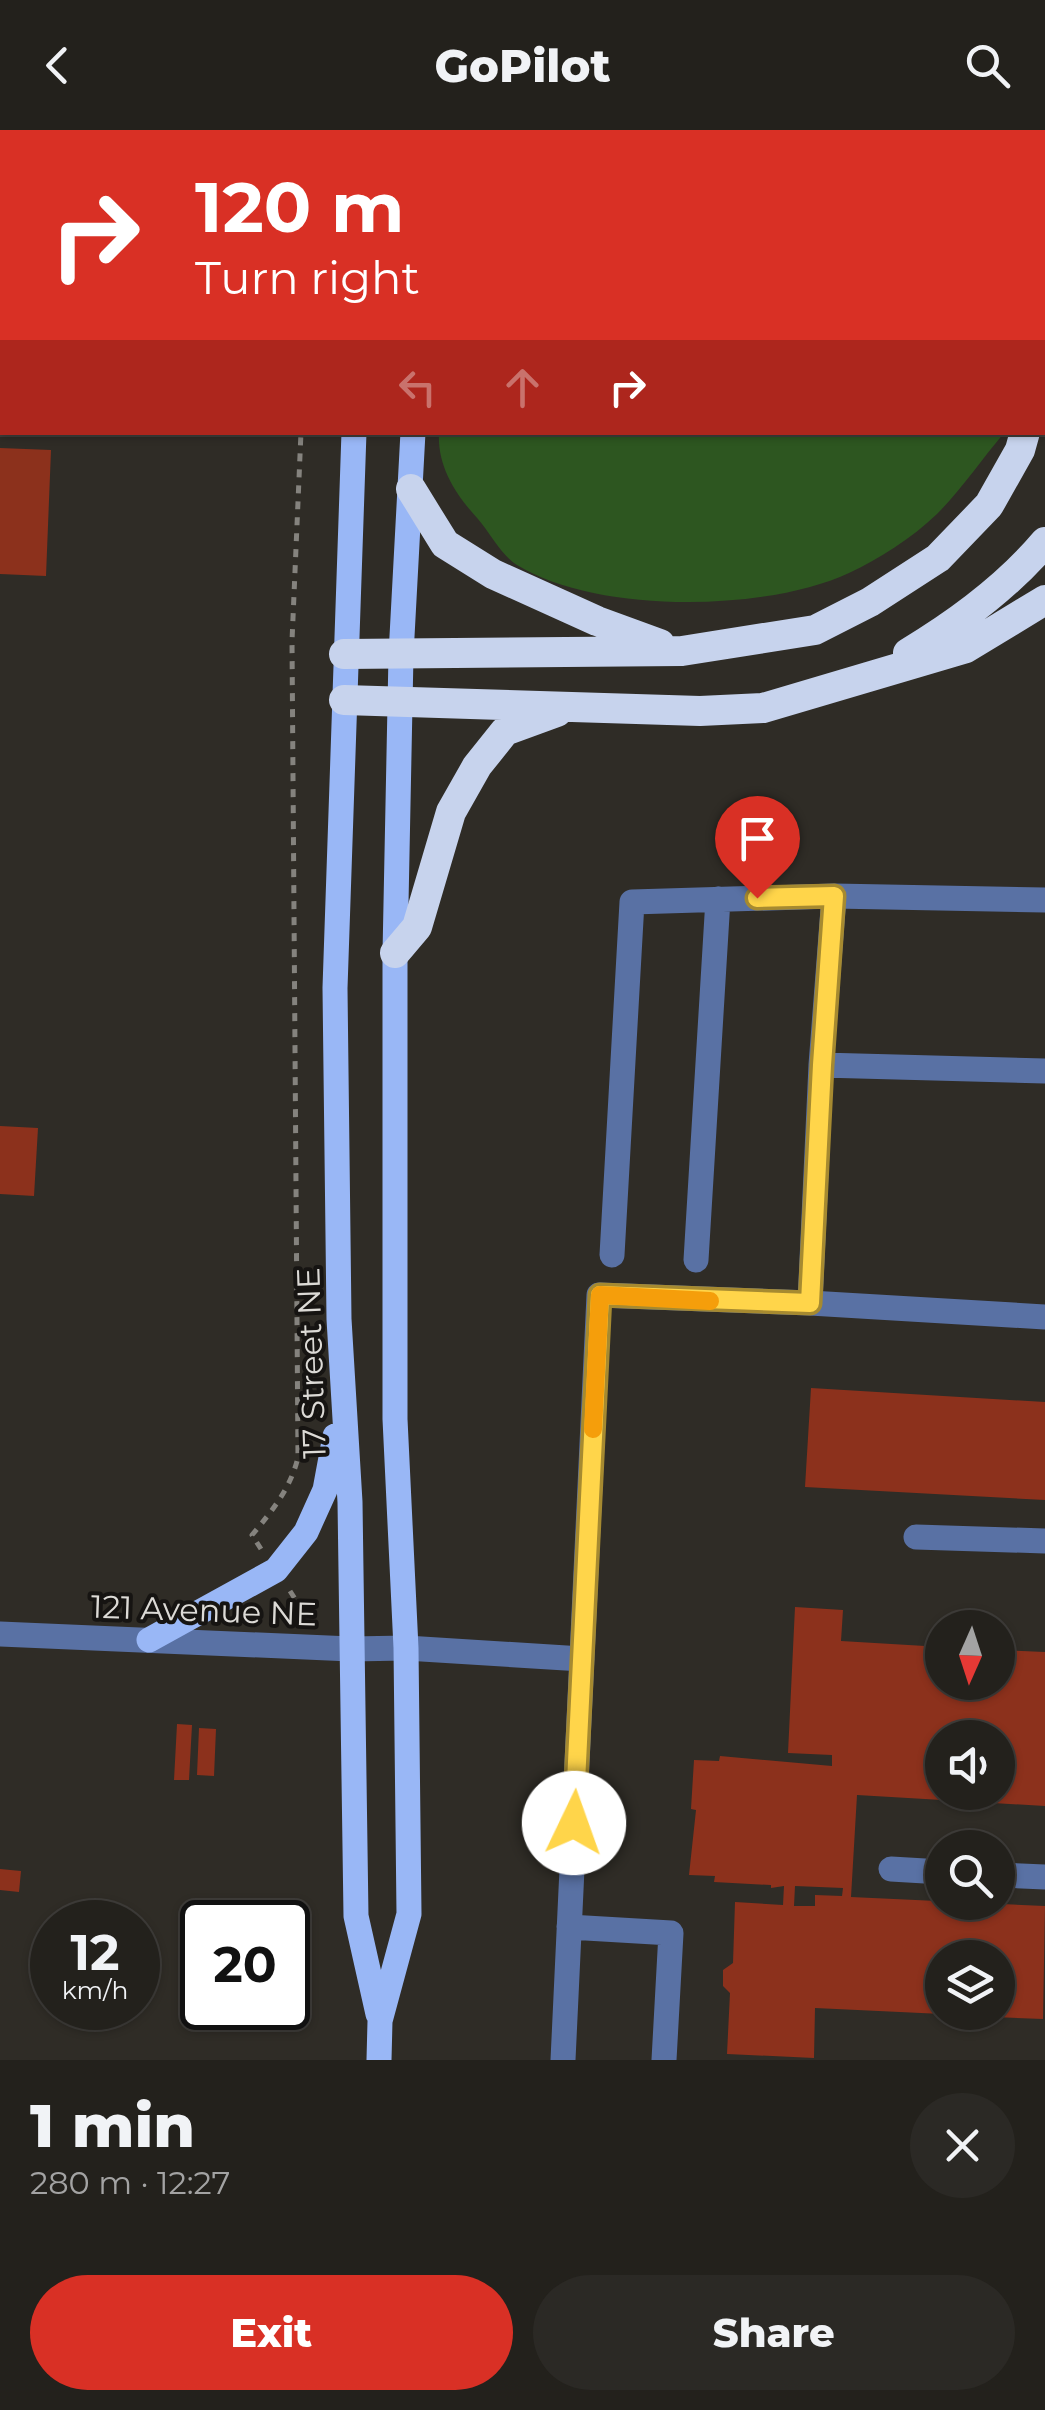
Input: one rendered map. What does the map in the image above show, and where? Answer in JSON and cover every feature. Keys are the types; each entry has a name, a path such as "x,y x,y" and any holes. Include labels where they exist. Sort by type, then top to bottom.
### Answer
{"highway":[{"path":"344,654 682,652 815,630 870,602 938,558 989,505 1020,450 1024,435"},
{"path":"411,488 445,544 493,574 597,622 682,652"},
{"path":"858,682 952,628 1028,562 1045,542"},
{"path":"344,700 700,711 763,708 966,648 1045,600"},
{"path":"395,952 417,927 451,812 477,766 505,731 576,706"}],"main road":[{"name":"17 Street NE","path":"354,435 335,988 342,1396 350,1502 356,1916 380,2020"},
{"name":"17 Street NE","path":"379,2060 380,2020 408,1914 406,1648 395,1419 395,952 400,655 414,435"},
{"path":"148,1640 276,1570 306,1532 325,1490 342,1396"}],"street":[{"path":"810,1303 834,896"},
{"path":"612,1255 632,902 834,896 1045,900"},
{"path":"696,1260 718,899"},
{"path":"822,1065 1045,1072"},
{"path":"563,2060 600,1295 1045,1317"},
{"path":"916,1536 1045,1542"},
{"name":"121 Avenue NE","path":"0,1634 406,1648 582,1659"},
{"path":"892,1869 925,1871"},
{"path":"1015,1876 1045,1877"},
{"path":"569,1927 671,1933 664,2060"}],"path":[{"path":"296,1645 299,1605 252,1536 276,1507 298,1458 292,641 301,435"}],"green space":[{"path":"439,435 1002,435 937,514 906,540 849,573 773,595 682,602 591,592 551,581 517,565 455,490"}],"building":[{"path":"0,448 51,450 46,576 0,574"},
{"path":"0,1126 38,1128 34,1196 0,1194"},
{"path":"811,1388 1045,1402 1045,1500 805,1487"},
{"path":"795,1607 843,1610 841,1641 925,1646 925,1700 1015,1700 1015,1651 1045,1652 1045,1806 1015,1804 1015,1720 925,1720 925,1799 857,1795 851,1897 925,1900 925,1920 1015,1920 1015,1905 1045,1906 1043,2019 1015,2018 1015,1940 925,1940 925,2013 815,2008 814,2058 727,2054 730,1993 723,1986 723,1970 733,1963 735,1902 783,1905 784,1886 714,1882 715,1876 689,1875 696,1810 691,1809 694,1760 719,1761 720,1756 832,1766 832,1755 788,1753","holes":["795,1886 843,1888 842,1896 815,1895 815,1906 794,1906"]},
{"path":"177,1724 192,1725 189,1780 174,1780"},
{"path":"199,1728 216,1729 214,1776 197,1775"},
{"path":"0,1869 21,1871 19,1892 0,1890"}],"slow traffic":[{"path":"593,1429 600,1295 710,1301"}],"route":[{"path":"574,1823 600,1295 810,1303 834,896 757,898"}]}
